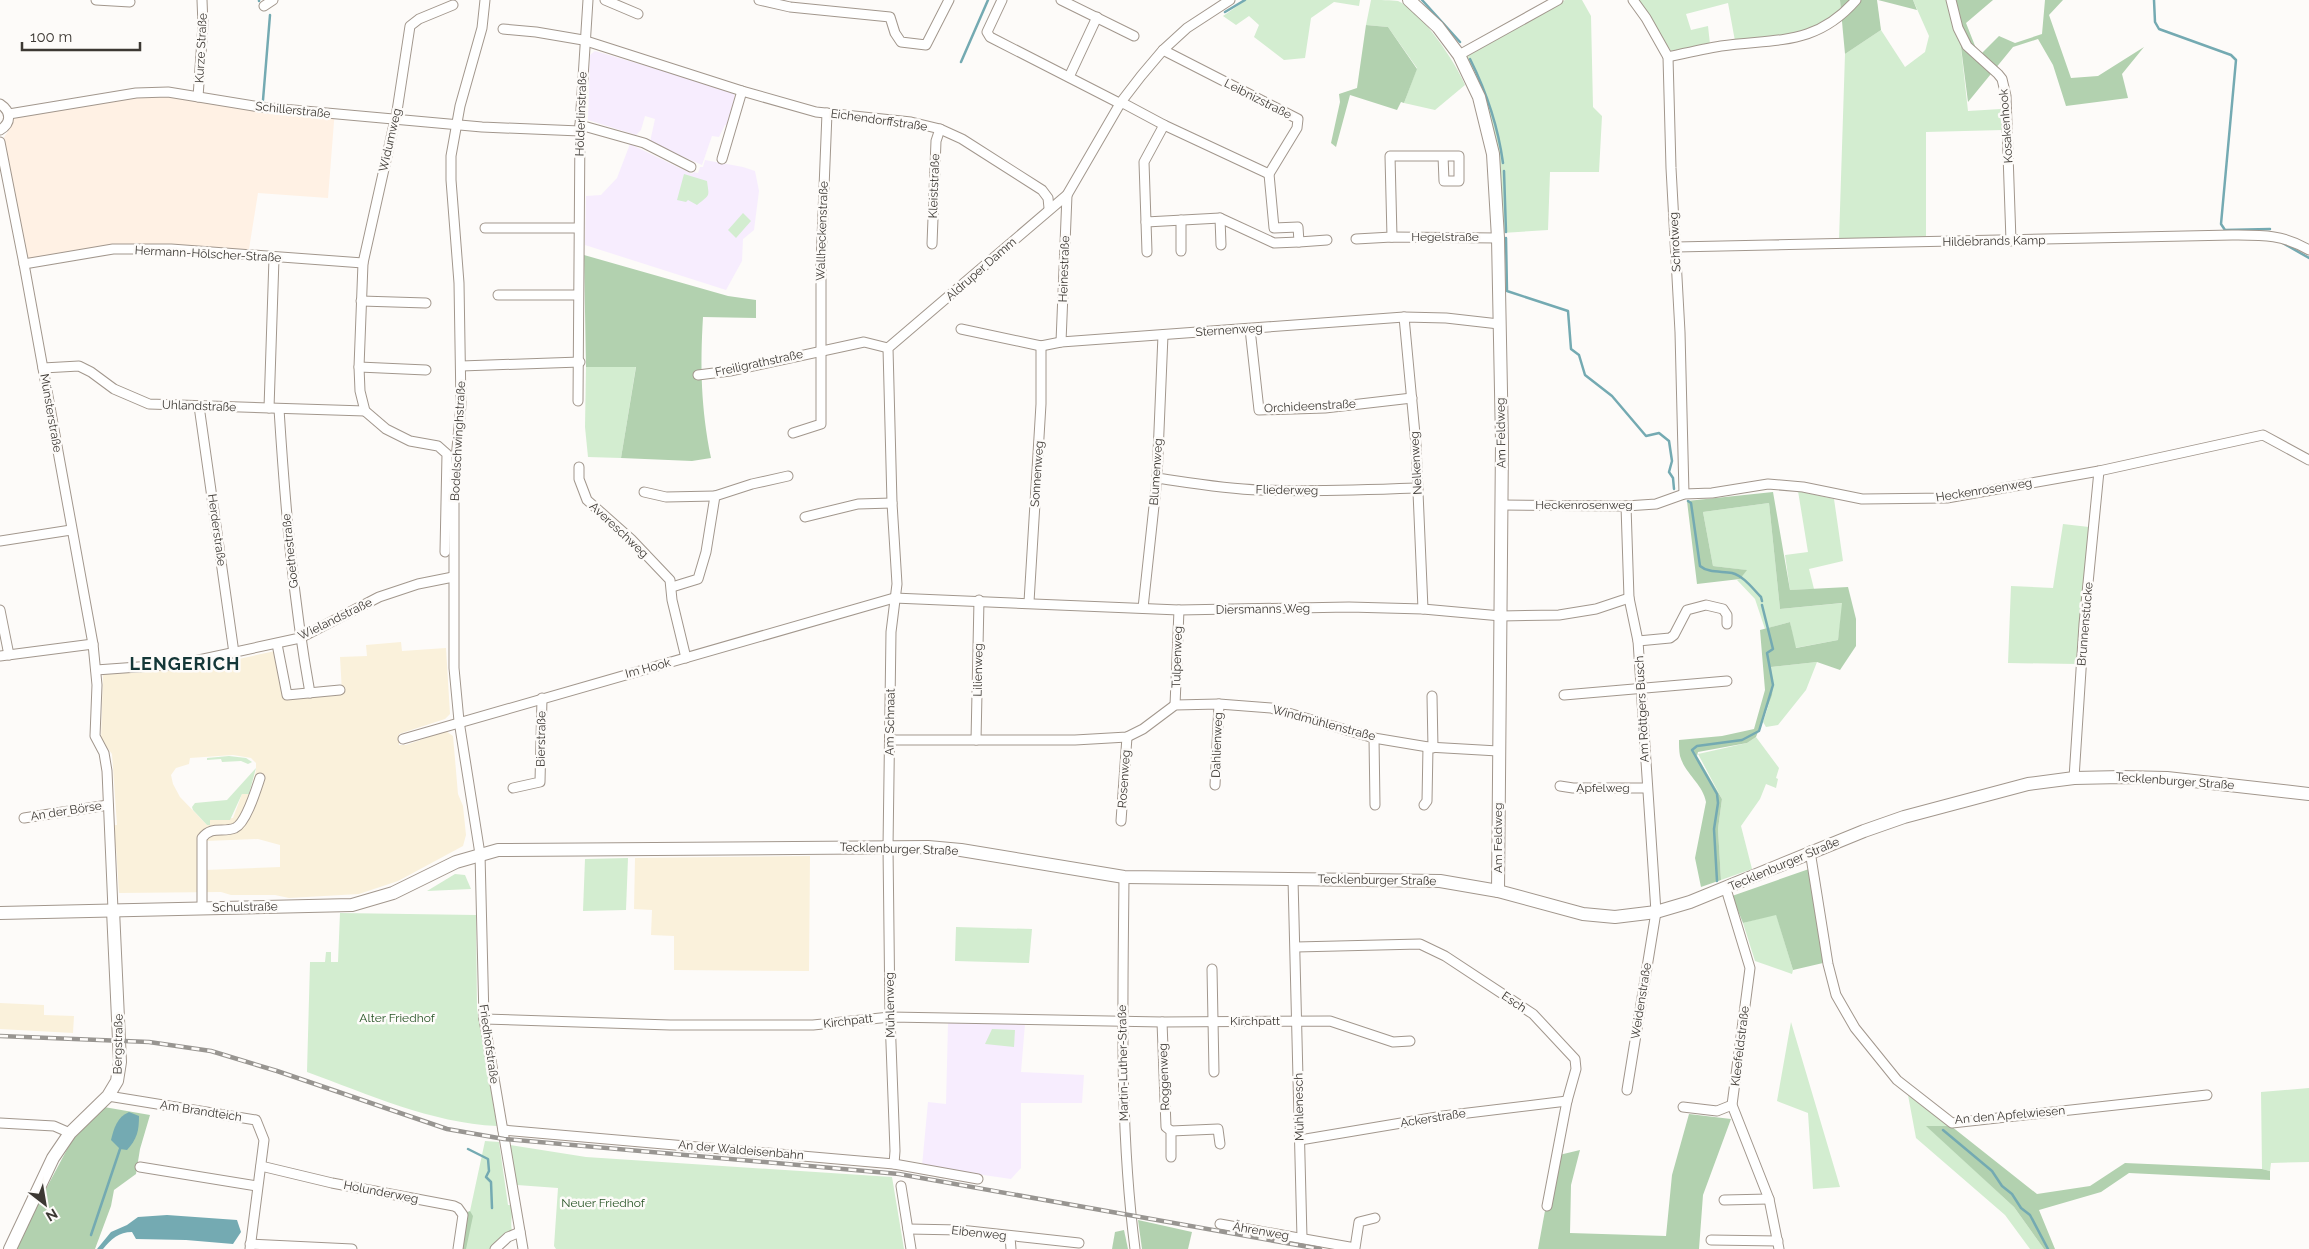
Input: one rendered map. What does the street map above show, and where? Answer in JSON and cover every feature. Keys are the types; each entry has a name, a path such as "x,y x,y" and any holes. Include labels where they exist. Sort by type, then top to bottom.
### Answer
{"street":[{"path":"96,0 130,2"},
{"name":"Kurze Straße","path":"198,97 203,25 202,0"},
{"path":"264,6 273,0"},
{"name":"Bodelschwinghstraße","path":"480,854 459,721 454,668 454,481 462,405 459,283 451,180 456,124 482,28 485,0"},
{"name":"Hölderlinstraße","path":"578,401 580,362 578,228 580,128 588,0"},
{"path":"604,0 638,14"},
{"path":"758,0 790,7 890,17 901,42 926,45 949,0"},
{"path":"1002,0 987,32 990,37 1164,125 1269,174 1274,205 1274,243"},
{"path":"1061,0 1134,36"},
{"name":"Aldruper Damm","path":"888,348 933,311 1049,208 1067,195 1121,103 1163,50 1187,28 1230,0"},
{"name":"Am Feldweg","path":"1409,0 1438,27 1459,55 1479,97 1492,154 1498,238 1502,505 1498,891"},
{"path":"1459,55 1558,0"},
{"name":"Schrotweg","path":"1633,0 1646,18 1668,57 1671,168 1680,332 1684,494"},
{"path":"1668,57 1722,46 1786,41 1808,34 1832,22 1856,0"},
{"name":"Kosakenhook","path":"1951,0 1958,28 1967,46 2002,79 2006,96 2011,240"},
{"name":"Widumweg","path":"365,411 362,403 359,367 364,263 394,119 398,112 410,26 419,19 453,5"},
{"path":"1069,77 1098,17"},
{"name":"Eichendorffstraße","path":"503,29 584,40 742,91 827,113 911,122 940,129 962,139 1042,190 1048,198 1049,208"},
{"name":"Leibnizstraße","path":"1163,50 1298,119 1297,128 1269,174"},
{"path":"722,159 742,91"},
{"name":"Schillerstraße","path":"8,114 136,93 168,92 260,107 394,119 456,124 580,128 644,143 691,167"},
{"path":"0,104 8,114 7,124 0,130"},
{"name":"Wallheckenstraße","path":"820,350 821,263 827,113"},
{"path":"1147,252 1144,162 1164,125"},
{"name":"Kleiststraße","path":"932,244 936,141 940,129"},
{"name":"Münsterstraße","path":"0,142 93,644 97,684 95,736 105,757 108,805"},
{"name":"Hegelstraße","path":"1392,237 1390,156 1443,156"},
{"name":"Heinestraße","path":"1062,342 1067,195"},
{"path":"1146,222 1220,218 1274,243 1327,240"},
{"path":"1220,218 1221,245"},
{"path":"1181,220 1181,251"},
{"path":"1274,228 1298,227 1299,242"},
{"path":"485,228 578,228"},
{"name":"Hildebrands Kamp","path":"1676,248 2274,235 2295,242 2309,250"},
{"name":"Hegelstraße","path":"1356,239 1392,237 1498,238"},
{"name":"Hermann-Hölscher-Straße","path":"24,264 113,249 171,249 274,258 364,263"},
{"name":"Goethestraße","path":"274,258 274,409 300,638 310,693"},
{"path":"498,295 578,295"},
{"path":"361,300 426,303"},
{"name":"Sternenweg","path":"961,329 1041,346 1062,342 1404,317 1446,318 1499,324"},
{"name":"Nelkenweg","path":"1404,317 1418,488 1423,609"},
{"name":"Orchideenstraße","path":"1250,329 1259,410 1325,408 1412,398"},
{"name":"Blumenweg","path":"1143,608 1157,478 1162,335"},
{"name":"Freiligrathstraße","path":"698,375 730,371 864,342 888,348"},
{"name":"Sonnenweg","path":"1028,602 1041,404 1041,346"},
{"path":"888,348 896,584 894,598"},
{"name":"Freiligrathstraße","path":"793,432 821,424 820,350"},
{"path":"461,366 580,362"},
{"name":"Uhlandstraße","path":"43,368 79,366 91,372 114,389 149,404 365,411"},
{"path":"359,367 426,370"},
{"name":"Herderstraße","path":"199,406 234,653"},
{"path":"365,411 386,429 410,441 438,446 447,454 445,552"},
{"name":"Heckenrosenweg","path":"1502,505 1626,506 1656,504 1684,494 1712,494 1768,484 1803,487 1862,499 1948,498 2099,471 2263,434 2309,460"},
{"name":"Avereschweg","path":"579,467 579,479 588,500 631,539 670,580 672,600 686,658"},
{"name":"Brunnenstücke","path":"2074,778 2084,624 2099,471"},
{"path":"644,492 666,497 715,496 752,484 788,476"},
{"name":"Fliederweg","path":"1157,478 1208,486 1259,490 1324,491 1418,488"},
{"path":"672,587 698,579 706,552 715,496"},
{"path":"805,517 858,504 892,502"},
{"name":"Am Röttgers Busch","path":"1626,506 1629,598 1638,641 1646,788 1656,912"},
{"path":"0,541 71,530"},
{"name":"Wielandstraße","path":"96,670 180,664 277,644 300,638 379,597 418,584 453,577"},
{"name":"Diersmanns Weg","path":"894,598 1028,602 1179,610 1273,610 1348,607 1423,609 1501,616 1559,615 1596,609 1629,598"},
{"name":"Im Hook","path":"403,739 459,721 894,598"},
{"name":"Am Schnaat","path":"888,847 891,632 894,598"},
{"name":"Lilienweg","path":"976,740 979,600"},
{"path":"1638,641 1670,638 1674,635 1687,610 1706,605 1724,610 1727,614 1727,624"},
{"path":"0,610 4,655 93,644"},
{"name":"Tulpenweg","path":"1175,705 1179,610"},
{"path":"277,644 287,696 340,690"},
{"path":"1564,695 1727,681"},
{"path":"1424,805 1427,801 1431,747 1432,696"},
{"name":"Bierstraße","path":"513,788 540,782 542,698"},
{"name":"Windmühlenstraße","path":"1175,705 1219,704 1271,708 1374,738 1431,747 1498,750"},
{"name":"Dahlienweg","path":"1215,785 1219,704"},
{"path":"890,740 1127,737 1143,729 1175,705"},
{"name":"Rosenweg","path":"1121,821 1127,737"},
{"path":"1374,738 1375,805"},
{"path":"202,908 202,838 209,830 235,828 243,821 260,778"},
{"name":"Tecklenburger Straße","path":"480,854 513,850 888,847 962,850 1124,877 1440,881 1498,891 1583,914 1615,916 1656,912 1726,889 1810,851 1904,817 2028,784 2074,778 2167,778 2309,794"},
{"name":"Apfelweg","path":"1560,786 1573,788 1646,788"},
{"name":"An der Börse","path":"24,818 108,805"},
{"name":"Bergstraße","path":"10,1249 52,1158 70,1133 108,1096 117,1081 120,1062 108,805"},
{"name":"Mühlenweg","path":"888,847 894,1164"},
{"name":"An den Apfelwiesen","path":"1810,851 1828,964 1836,995 1854,1028 1897,1080 1952,1123 2207,1095"},
{"name":"Schulstraße","path":"0,913 352,905 392,894 456,862 480,854"},
{"name":"Friedhofstraße","path":"480,854 484,1019 523,1249"},
{"name":"Martin-Luther-Straße","path":"1124,877 1122,1021 1124,1127 1135,1249"},
{"name":"Mühlenesch","path":"1294,879 1302,1238"},
{"name":"Kleefeldstraße","path":"1726,889 1750,968 1732,1105 1769,1199 1778,1245"},
{"name":"Weidenstraße","path":"1627,1090 1656,912"},
{"name":"Esch","path":"1296,947 1420,944 1445,956 1533,1014 1575,1059 1576,1069 1567,1102 1547,1206"},
{"path":"1212,969 1212,1021"},
{"name":"Kirchpatt","path":"484,1019 670,1026 813,1025 890,1016 1162,1022 1330,1021 1393,1042 1410,1042"},
{"name":"Kirchpatt","path":"1212,1021 1214,1072"},
{"name":"Roggenweg","path":"1162,1022 1166,1126 1171,1131 1171,1157"},
{"name":"Am Brandteich","path":"108,1096 256,1120 264,1140 250,1247"},
{"name":"Ackerstraße","path":"1300,1140 1443,1116 1567,1102"},
{"path":"1683,1107 1717,1111 1732,1105"},
{"path":"0,1123 54,1126 70,1133"},
{"path":"1171,1131 1218,1129 1220,1144"},
{"name":"An der Waldeisenbahn","path":"503,1130 894,1164 978,1179"},
{"name":"Holunderweg","path":"261,1166 332,1183 454,1206 463,1215 458,1249"},
{"path":"140,1167 257,1186"},
{"path":"901,1186 911,1249"},
{"path":"1724,1200 1769,1199"},
{"path":"1302,1238 1355,1248 1359,1222 1375,1218"},
{"name":"Ährenweg","path":"1220,1224 1302,1238"},
{"name":"Eibenweg","path":"908,1229 960,1230 1010,1237 1079,1243"},
{"path":"495,1249 508,1237 520,1232"},
{"path":"1010,1237 1012,1249"},
{"path":"1711,1240 1778,1245"},
{"path":"250,1247 352,1249"}],"shaded area":[{"path":"595,51 732,91 735,96 727,125 725,125 719,137 712,136 702,165 650,142 655,119 645,116 641,130 636,135 588,120 590,55"},
{"path":"153,95 268,111 335,109 328,198 258,193 249,249 114,248 27,263 3,139 8,131 11,117"},
{"path":"630,144 692,174 694,172 698,173 700,167 703,167 705,160 755,171 759,191 754,230 743,239 742,261 726,290 585,245 586,196 601,195 617,178"},
{"path":"401,642 402,651 446,648 450,714 445,719 399,734 399,745 406,745 446,731 453,736 458,794 463,806 466,835 463,846 398,881 359,894 289,898 275,895 231,895 221,892 119,893 116,847 114,846 113,825 117,825 112,754 101,739 103,672 188,670 275,651 283,694 342,692 340,657 367,656 366,645","holes":["233,755 251,758 256,763 256,771 249,794 242,794 233,818 210,820 207,825 180,797 173,784 171,775 176,768 189,764 190,758","258,839 280,845 280,867 205,870 205,841"]},
{"path":"810,856 809,971 674,970 674,936 651,935 652,910 634,909 635,858"},
{"path":"0,1003 44,1005 44,1015 74,1016 73,1033 0,1029"},
{"path":"948,1023 1025,1024 1021,1072 1084,1075 1082,1103 1021,1103 1021,1168 1011,1179 922,1166 928,1102 946,1104"}],"green space":[{"path":"1246,0 1360,0 1359,6 1334,2 1311,18 1305,58 1284,60 1254,37 1259,25 1249,16 1236,25 1223,16"},
{"path":"1371,0 1398,1 1407,6 1437,38 1454,64 1465,85 1435,110 1404,103 1417,68 1388,27 1366,25"},
{"path":"1565,0 1582,0 1591,16 1593,107 1602,116 1599,172 1550,172 1548,230 1502,233 1498,155 1466,57"},
{"path":"1638,0 1840,0 1841,11 1807,31 1783,37 1735,41 1728,3 1686,14 1691,30 1708,26 1710,44 1671,51"},
{"path":"1840,0 1877,0 1881,30 1845,54"},
{"path":"1878,0 1913,0 1917,10"},
{"path":"1913,0 1949,0 1960,39 1968,111 2001,109 2003,130 1926,132 1926,239 1839,240 1845,54 1881,30 1905,67 1925,52 1929,36"},
{"path":"1955,0 1993,0 1966,23 1979,56 1999,36 2015,43 2042,34 2045,0 2063,0 2049,15 2071,78 2098,76 2144,47 2122,74 2128,98 2066,106 2053,65 2038,39 2013,47 1968,102"},
{"path":"1366,25 1388,27 1417,69 1404,103 1401,102 1397,110 1350,95 1336,147 1331,143 1340,102 1339,94 1357,88"},
{"path":"684,174 707,181 708,195 697,205 688,200 686,202 677,200"},
{"path":"743,213 751,221 736,238 728,230"},
{"path":"584,255 728,296 756,300 756,318 703,317 702,388 711,458 692,461 621,458 636,367 586,367"},
{"path":"636,366 621,458 588,457 585,427 586,367"},
{"path":"1798,491 1834,499 1843,561 1809,569 1814,589 1790,590 1785,555 1808,552"},
{"path":"1773,492 1790,590 1848,587 1856,619 1856,646 1840,670 1817,662 1771,667 1772,695 1756,737 1747,743 1698,752 1697,756 1722,799 1718,829 1721,880 1701,887 1695,858 1706,802 1701,790 1682,762 1679,740 1722,736 1754,729 1765,690 1760,630 1790,622 1796,648 1838,640 1842,603 1780,609 1769,503 1703,512 1713,566 1747,570 1740,579 1697,584 1687,501"},
{"path":"1769,503 1780,609 1843,603 1838,640 1795,648 1790,622 1765,629 1755,599 1737,580 1740,579 1746,570 1713,566 1703,512"},
{"path":"2063,524 2089,527 2076,664 2008,663 2011,586 2053,588"},
{"path":"1817,662 1806,690 1778,725 1766,727 1763,722 1771,695 1771,667"},
{"path":"1756,737 1779,768 1776,788 1766,784 1760,799 1741,826 1752,869 1721,880 1718,829 1722,799 1698,754 1747,743"},
{"path":"229,756 246,758 252,762 248,764 241,761 222,762 221,759 207,760 207,758"},
{"path":"256,768 249,794 242,794 230,820 210,820 210,825 207,825 193,810 192,807 195,803 227,800"},
{"path":"628,858 626,910 583,911 585,859"},
{"path":"1809,869 1823,963 1793,970 1776,915 1743,923 1732,896"},
{"path":"455,874 465,875 471,889 427,891"},
{"name":"Alter Friedhof","path":"340,913 476,915 477,1009 497,1126 472,1124 424,1113 307,1072 310,962 325,962 326,952 331,952 331,962 338,962"},
{"path":"1776,914 1793,970 1792,974 1755,961 1743,923"},
{"path":"956,927 1032,929 1029,963 955,961"},
{"path":"1791,1022 1840,1187 1813,1189 1808,1113 1777,1101"},
{"path":"992,1029 1015,1030 1014,1047 985,1044"},
{"path":"2309,1088 2309,1162 2271,1163 2270,1171 2262,1169 2261,1092"},
{"path":"1908,1095 1951,1126 1927,1126 2014,1207 2044,1249 2030,1249 2005,1215 1916,1138"},
{"path":"104,1107 150,1115 140,1149 136,1174 114,1190 111,1206 95,1249 14,1249 72,1140"},
{"path":"1689,1114 1731,1119 1703,1195 1699,1249 1538,1249 1555,1156 1580,1150 1571,1185 1570,1233 1666,1236 1672,1175"},
{"path":"1926,1126 1951,1126 2037,1194 2090,1186 2125,1163 2262,1169 2270,1171 2270,1180 2129,1173 2101,1192 2039,1210 2055,1249 2044,1249 2014,1207"},
{"path":"485,1141 499,1142 508,1205 512,1205 512,1231 493,1249 465,1249 470,1211"},
{"name":"Neuer Friedhof","path":"510,1145 586,1157 892,1177 904,1249 556,1249 554,1246 558,1188 517,1185"},
{"path":"470,1211 473,1216 466,1249 460,1249 465,1213"},
{"path":"1138,1220 1192,1232 1188,1249 1142,1249"},
{"path":"1124,1230 1128,1249 1112,1249 1115,1232"}],"water":[{"path":"129,1112 139,1116 138,1130 127,1150 120,1149 111,1140 119,1120"},
{"path":"167,1215 237,1220 241,1232 233,1244 186,1240 136,1239 132,1232 127,1232 116,1237 103,1249 97,1249 111,1232 127,1225 138,1217"}],"waterway":[{"path":"961,62 988,0"},
{"path":"1225,12 1245,0"},
{"path":"1422,0 1460,42"},
{"path":"2154,0 2155,22 2159,29 2231,55 2236,60 2221,224 2225,230 2270,229"},
{"path":"263,100 270,15"},
{"path":"1470,59 1482,84 1491,110 1503,163"},
{"path":"1504,171 1506,232"},
{"path":"1506,238 1507,291 1568,311 1571,349 1579,355 1585,375 1612,396 1646,436 1659,433 1669,441 1672,461 1669,472 1673,478 1674,489"},
{"path":"2281,242 2309,258"},
{"path":"1688,501 1691,503 1700,566 1711,571 1728,572 1736,575 1744,580 1761,597 1762,601"},
{"path":"1717,881 1714,829 1718,803 1717,794 1692,750 1697,746 1742,740 1759,731 1773,685 1767,653 1773,649 1762,605"},
{"path":"1943,1130 1992,1171 2002,1186 2012,1194 2021,1208 2030,1215 2048,1249"},
{"path":"91,1235 120,1149"},
{"path":"468,1149 488,1159 489,1171 486,1177 491,1182 492,1208"}],"railway":[{"path":"0,1036 149,1042 211,1051 277,1071 447,1129 504,1139 899,1174 1320,1249"}],"district":[{"name":"LENGERICH","path":"185,663"}]}
